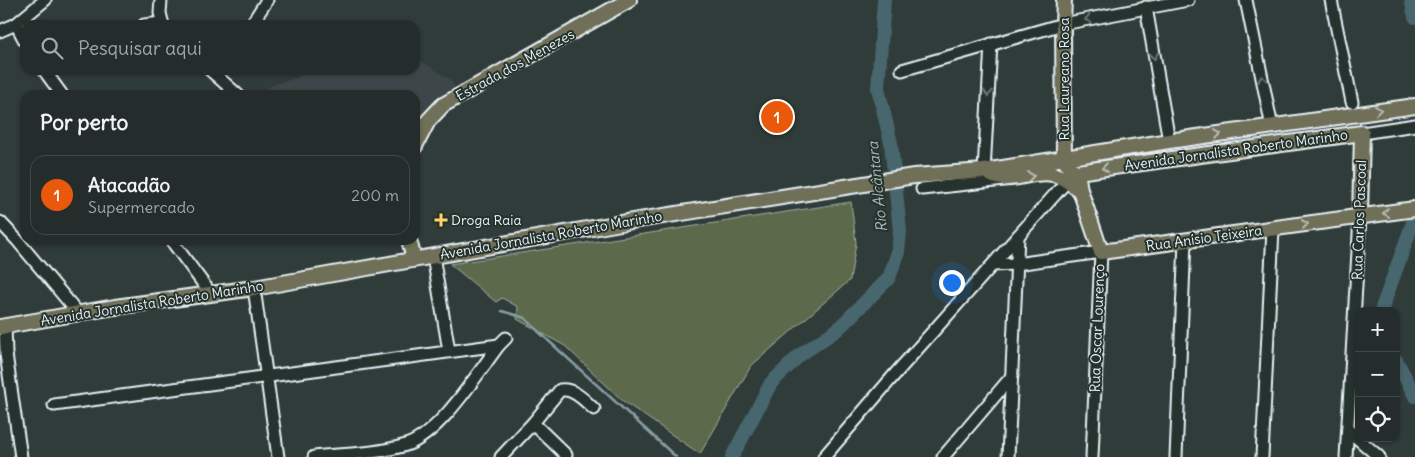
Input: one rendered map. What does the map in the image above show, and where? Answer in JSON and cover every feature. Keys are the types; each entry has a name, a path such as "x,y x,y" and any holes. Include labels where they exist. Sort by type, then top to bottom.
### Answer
{"main road":[{"name":"Estrada dos Menezes","path":"420,137 428,122 443,105 630,0"},
{"name":"Rua Laureano Rosa","path":"1064,0 1064,159"},
{"name":"Avenida Jornalista Roberto Marinho","path":"2,327 78,313 254,288 632,221 861,185 918,182 1169,141 1272,127 1354,113 1415,106"},
{"name":"Avenida Jornalista Roberto Marinho","path":"984,171 994,177 1009,179 1047,173 1072,177 1173,159 1362,133"},
{"name":"Rua Carlos Pascoal","path":"1360,217 1362,133"},
{"path":"1169,141 1173,159"},
{"name":"Avenida Jornalista Roberto Marinho","path":"1064,159 1080,190"},
{"name":"Rua Oscar Lourenço","path":"1080,190 1101,252"},
{"name":"Rua Anísio Teixeira","path":"1101,252 1414,209"},
{"path":"410,245 414,259"}],"street":[{"path":"21,20 45,0"},
{"path":"161,0 162,20"},
{"path":"254,20 267,0"},
{"path":"902,70 1063,24 1188,0"},
{"path":"1246,0 1272,127"},
{"path":"1331,0 1352,102"},
{"path":"1146,8 1169,141"},
{"path":"0,31 20,21"},
{"path":"16,24 20,32"},
{"path":"984,171 991,44"},
{"path":"48,75 58,90"},
{"path":"220,75 233,90"},
{"name":"Avenida Jornalista Roberto Marinho","path":"1362,133 1415,125"},
{"path":"824,457 896,373 1072,177"},
{"name":"Avenida Jornalista Roberto Marinho","path":"918,182 1009,179"},
{"name":"Rua Carlos Pascoal","path":"1346,457 1360,217"},
{"path":"0,222 20,244"},
{"path":"1262,457 1273,229"},
{"path":"1008,457 1018,236"},
{"path":"1176,457 1184,241"},
{"path":"21,245 78,313"},
{"path":"175,245 211,294"},
{"name":"Rua Anísio Teixeira","path":"993,265 1016,264 1101,252"},
{"name":"Rua Oscar Lourenço","path":"1092,457 1101,252"},
{"path":"432,256 449,351"},
{"path":"254,288 278,457"},
{"path":"2,327 20,457"},
{"path":"54,405 503,342 441,421 426,434 408,444 387,450 314,457"},
{"path":"943,457 1012,376"},
{"path":"501,457 557,393 564,389 574,392 594,409"},
{"path":"532,423 566,455"},
{"path":"1348,430 1379,457"}],"shaded area":[{"path":"420,60 451,80 459,96 430,123 420,140 420,90 266,90 272,85 301,75 420,75"}],"green space":[{"path":"851,202 856,243 850,280 751,366 700,454 623,401 565,346 517,319 518,307 502,298 496,302 450,264"}],"waterway":[{"name":"Rio Alcântara","path":"732,457 771,383 800,355 838,329 889,278 898,252 900,231 891,143 878,88 884,0"},
{"path":"1411,0 1415,17"},
{"path":"1382,307 1415,217"},
{"path":"502,311 525,318 676,457"},
{"path":"1400,368 1415,396"}],"place":[{"name":"Atacadão","path":"777,117"},
{"name":"Droga Raia","path":"441,220"}]}
